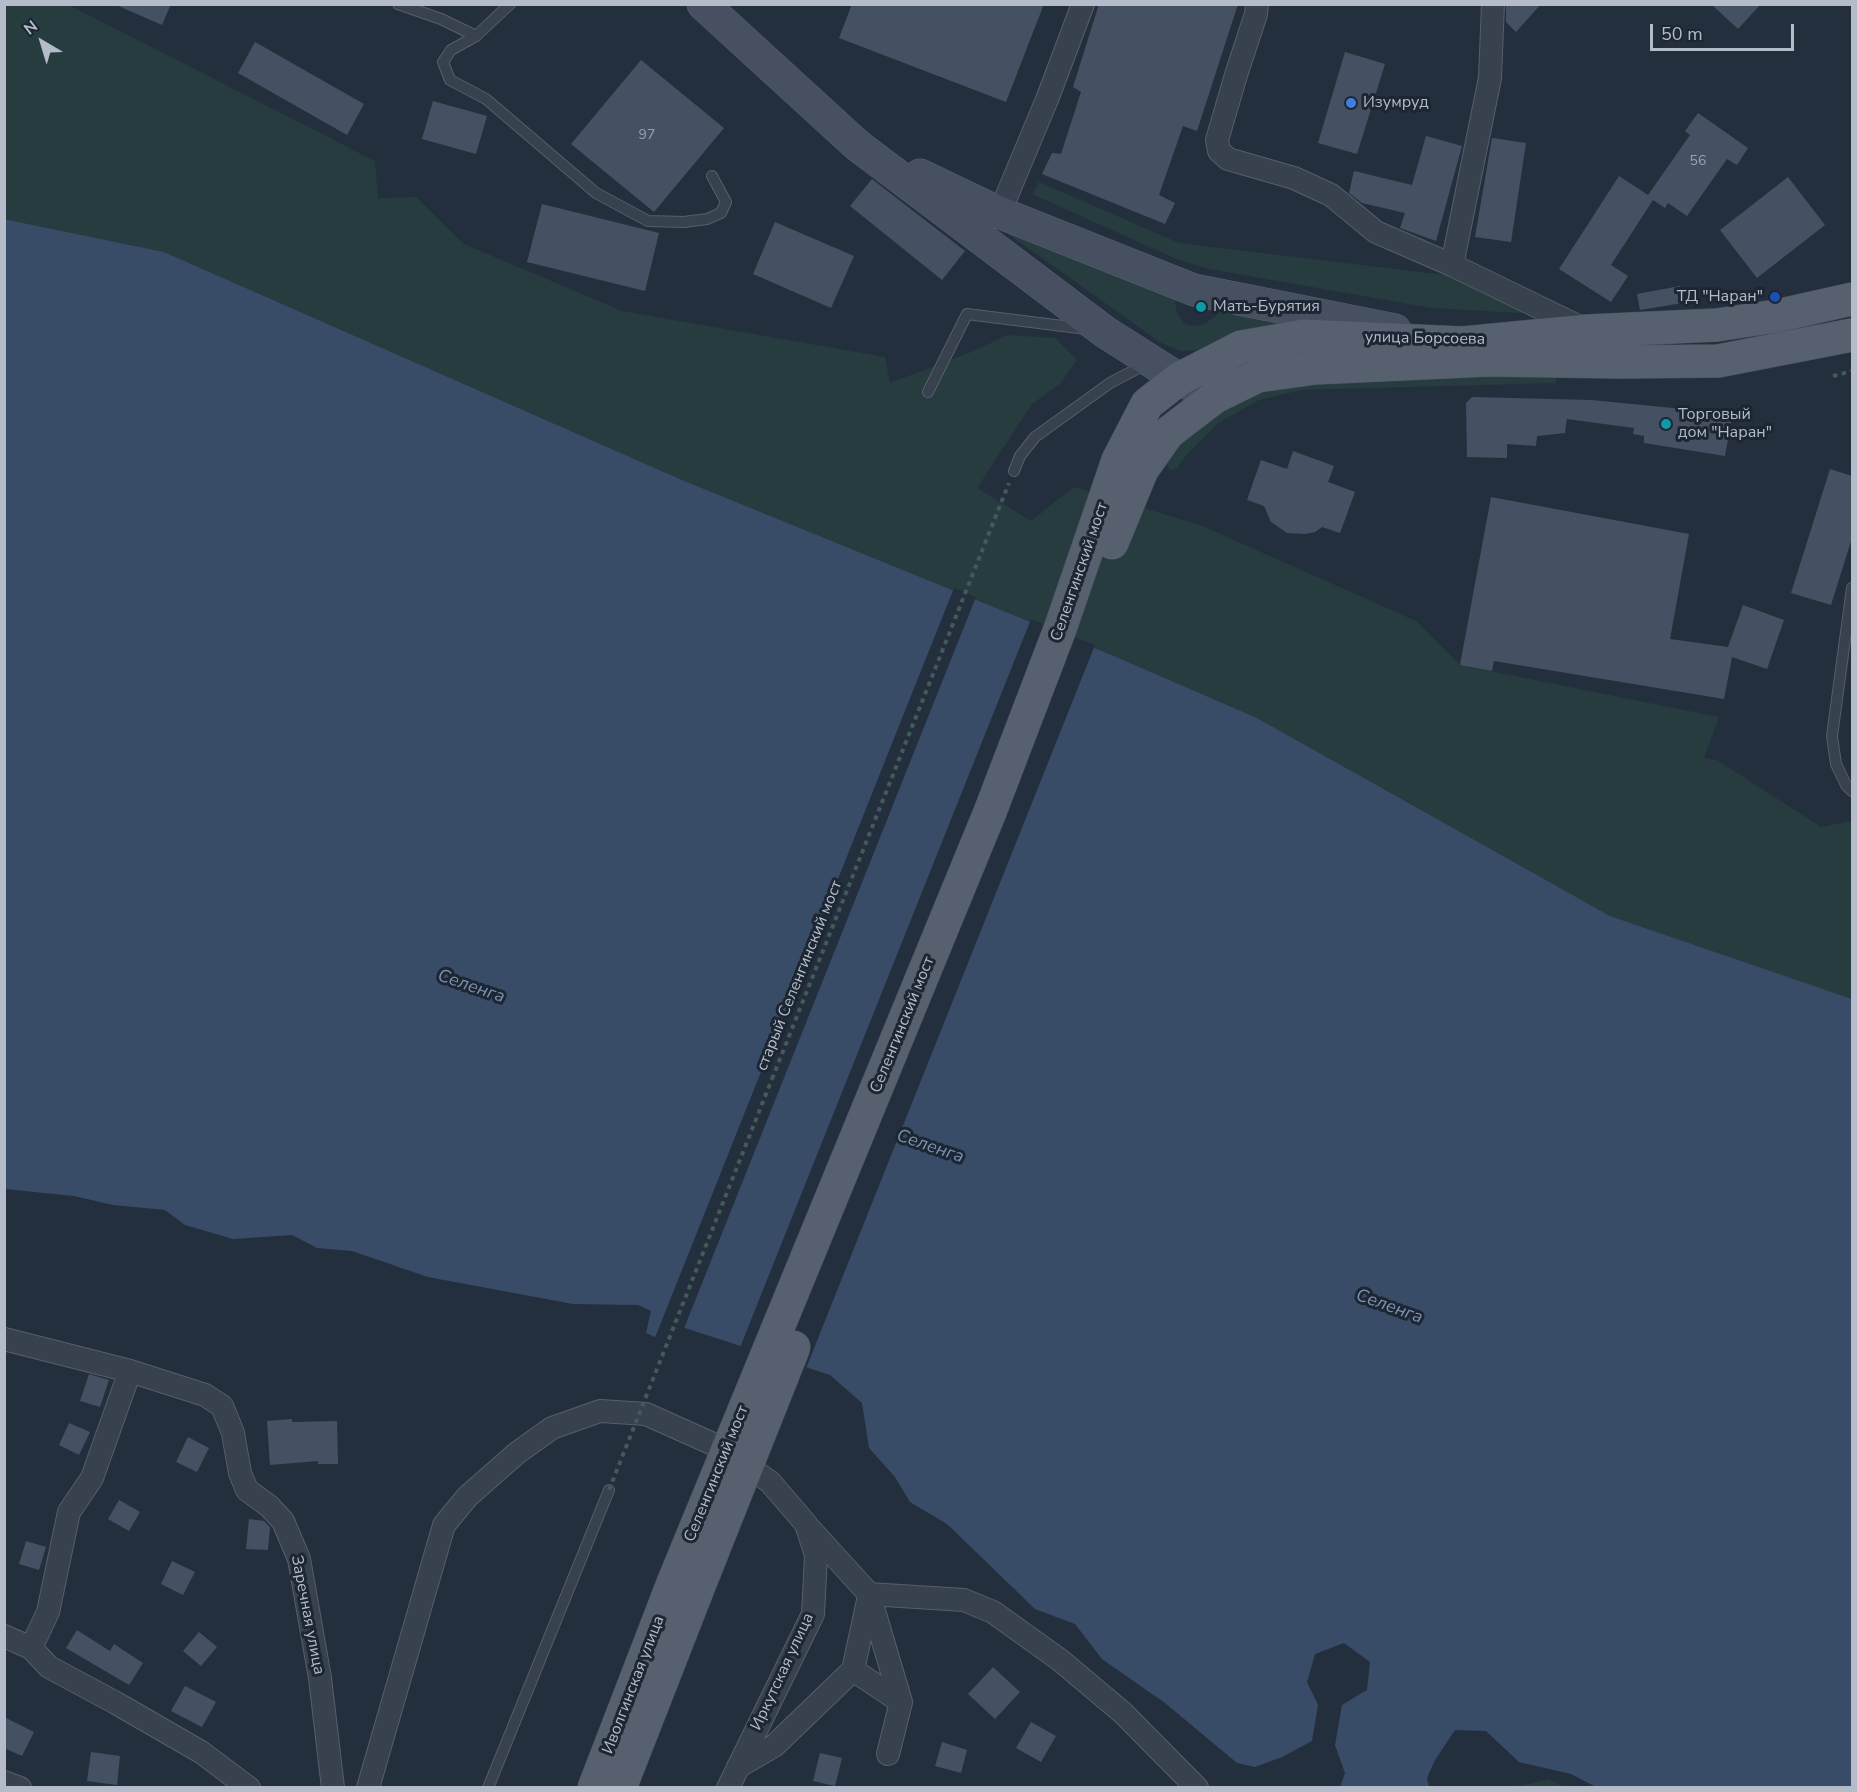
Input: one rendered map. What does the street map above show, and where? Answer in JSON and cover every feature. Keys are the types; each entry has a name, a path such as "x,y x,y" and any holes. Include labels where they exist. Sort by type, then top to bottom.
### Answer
{"main road":[{"name":"улица Борсоева","path":"1130,465 1147,404 1179,379 1241,347 1304,336 1463,343 1587,331 1717,325 1776,316 1852,298"},
{"name":"улица Борсоева","path":"1130,465 1215,397 1257,376 1316,368 1490,360 1718,361 1852,335"},
{"name":"Селенгинский мост","path":"685,1587 798,1337 848,1218 1078,641 1115,534 1130,465"},
{"name":"Иволгинская улица","path":"594,1788 685,1587"},
{"name":"Иволгинская улица","path":"620,1788 685,1587"}],"street":[{"path":"702,4 857,145 1105,332 1179,379 1215,397"},
{"path":"1000,212 1048,97 1083,4"},
{"path":"1257,4 1256,14 1217,140 1218,151 1228,159 1293,178 1331,195 1376,232 1452,265 1587,331"},
{"path":"1452,265 1490,78 1493,4"},
{"path":"857,145 1000,212 1194,290 1463,343"},
{"path":"1147,404 1153,379 1151,361"},
{"name":"Заречная улица","path":"4,1339 130,1371 205,1395 222,1406 233,1433 240,1473 247,1490 269,1506 283,1521 299,1559 320,1678 333,1788"},
{"path":"31,1648 48,1612 69,1512 92,1478 130,1371"},
{"name":"Иркутская улица","path":"368,1788 444,1525 468,1496 517,1453 552,1428 600,1411 646,1413 722,1448 770,1482 806,1524 816,1555 813,1614 728,1788"},
{"path":"806,1524 869,1594 901,1702 888,1754"},
{"path":"738,1767 774,1746 853,1670 869,1594"},
{"path":"869,1594 964,1600 993,1612 1060,1660 1123,1713 1197,1788"},
{"path":"4,1636 31,1648 49,1667 201,1752 249,1788"},
{"path":"853,1670 901,1702"},
{"path":"4,1782 20,1788"}],"lane":[{"path":"398,4 441,19 476,36"},
{"path":"510,4 476,36 451,50 443,62 450,80 486,99 596,193 648,221 684,222 707,219 721,213 726,202 712,176"},
{"path":"928,392 967,314 1105,332"},
{"path":"1014,471 1020,456 1035,437 1110,383 1151,361"},
{"path":"1852,588 1832,736 1836,764 1846,785 1852,791"},
{"path":"488,1788 609,1490"}],"path":[{"path":"1833,376 1852,371"},
{"name":"старый Селенгинский мост","path":"609,1490 1014,471"}],"green space":[{"path":"5,5 69,5 375,161 378,198 416,197 464,244 622,311 885,357 890,383 979,349 1007,335 1055,338 1077,360 1061,383 1032,404 977,488 1031,521 1074,487 1200,525 1416,621 1460,665 1719,717 1704,758 1717,760 1821,827 1852,821 1852,999 1610,916 1257,718 1114,656 682,480 164,252 5,219"},
{"path":"1039,182 1179,243 1487,280 1537,314 1432,308 1209,269 1176,259 1032,194"},
{"path":"962,201 1178,285 1175,304 1178,315 1184,323 1192,326 1203,325 1216,316 1227,297 1350,319 1203,350 1181,351 1161,343"},
{"path":"1556,374 1556,383 1302,390 1259,400 1218,423 1188,453 1177,468 1170,471 1167,463 1177,445 1196,424 1295,375"},
{"path":"1549,1779 1563,1787 1517,1787 1519,1786"}],"water":[{"name":"Селенга","path":"4,219 164,252 682,480 1114,656 1257,718 1610,916 1852,999 1852,1787 1596,1787 1571,1774 1519,1762 1486,1731 1455,1730 1435,1760 1427,1778 1429,1787 1340,1787 1345,1773 1335,1745 1342,1705 1367,1690 1370,1662 1344,1643 1315,1654 1307,1682 1318,1705 1312,1741 1282,1757 1255,1767 1237,1763 1165,1703 1102,1659 1075,1624 1035,1609 947,1524 910,1502 895,1477 869,1448 862,1403 830,1375 682,1327 668,1343 646,1333 651,1311 638,1305 573,1304 428,1277 352,1251 317,1248 292,1235 233,1239 185,1225 165,1210 113,1205 74,1196 5,1189"}],"pier":[{"path":"954,588 976,597 683,1331 670,1346 667,1346 654,1340"},
{"path":"1031,619 1095,645 805,1371 739,1350"}],"building":[{"path":"114,4 171,4 162,25"},
{"path":"852,4 1044,4 1006,102 839,38"},
{"path":"1099,4 1238,4 1197,131 1183,126 1159,195 1175,203 1165,224 1042,174 1052,153 1061,154 1081,92 1073,87"},
{"path":"1506,4 1541,4 1516,32 1506,22"},
{"path":"1711,4 1761,4 1738,29"},
{"path":"255,42 364,104 347,135 238,73"},
{"name":"Изумруд","path":"1345,52 1385,64 1357,154 1318,143"},
{"path":"641,60 724,128 654,212 571,144"},
{"path":"433,101 487,116 476,154 422,139"},
{"path":"1698,113 1748,148 1737,165 1727,159 1687,216 1668,203 1665,208 1653,200 1611,265 1628,276 1611,302 1559,269 1619,176 1648,195 1690,135 1685,131"},
{"path":"1426,136 1462,146 1436,241 1400,228 1405,213 1362,203 1349,193 1354,171 1412,185"},
{"path":"1492,138 1526,143 1511,242 1475,237"},
{"path":"1788,177 1825,225 1757,278 1720,230"},
{"path":"872,179 965,251 942,280 850,206"},
{"path":"542,204 659,233 645,291 527,262"},
{"path":"775,222 854,256 831,308 753,274"},
{"path":"1680,286 1683,303 1640,310 1637,294"},
{"name":"Торговый дом \"Наран\"","path":"1472,397 1591,400 1714,412 1732,416 1725,456 1644,443 1644,436 1633,434 1634,428 1567,419 1565,433 1537,436 1536,446 1507,444 1507,458 1467,457 1466,403"},
{"path":"1293,451 1334,466 1328,482 1355,492 1340,533 1322,527 1315,532 1305,534 1287,533 1271,522 1264,506 1247,500 1261,460 1287,469"},
{"path":"1830,469 1852,476 1852,538 1831,605 1791,593"},
{"path":"1491,497 1689,534 1670,639 1728,647 1743,605 1784,620 1767,669 1732,657 1724,699 1494,661 1492,671 1460,665"},
{"path":"89,1374 109,1380 100,1407 80,1401"},
{"path":"292,1419 292,1422 337,1421 338,1464 318,1464 318,1461 270,1465 267,1421"},
{"path":"69,1423 90,1432 79,1455 59,1445"},
{"path":"188,1437 209,1448 197,1472 176,1462"},
{"path":"119,1500 140,1512 129,1531 108,1519"},
{"path":"249,1519 264,1521 270,1527 268,1550 246,1549"},
{"path":"26,1541 46,1547 39,1570 19,1564"},
{"path":"172,1561 195,1572 183,1595 161,1584"},
{"path":"77,1630 110,1651 114,1644 143,1663 129,1685 66,1648"},
{"path":"199,1632 217,1647 201,1666 183,1651"},
{"path":"993,1667 1020,1692 995,1719 968,1694"},
{"path":"185,1686 216,1702 202,1727 171,1711"},
{"path":"4,1717 34,1732 22,1756 4,1748"},
{"path":"1031,1722 1056,1736 1041,1762 1016,1748"},
{"path":"942,1742 967,1750 961,1773 935,1766"},
{"path":"91,1752 120,1756 117,1785 87,1781"},
{"path":"820,1753 842,1758 835,1786 813,1781"}],"place":[{"name":"Изумруд","path":"1351,103"},
{"name":"ТД \"Наран\"","path":"1775,297"},
{"name":"Мать-Бурятия","path":"1201,307"},
{"name":"Торговый дом \"Наран\"","path":"1666,424"}]}
